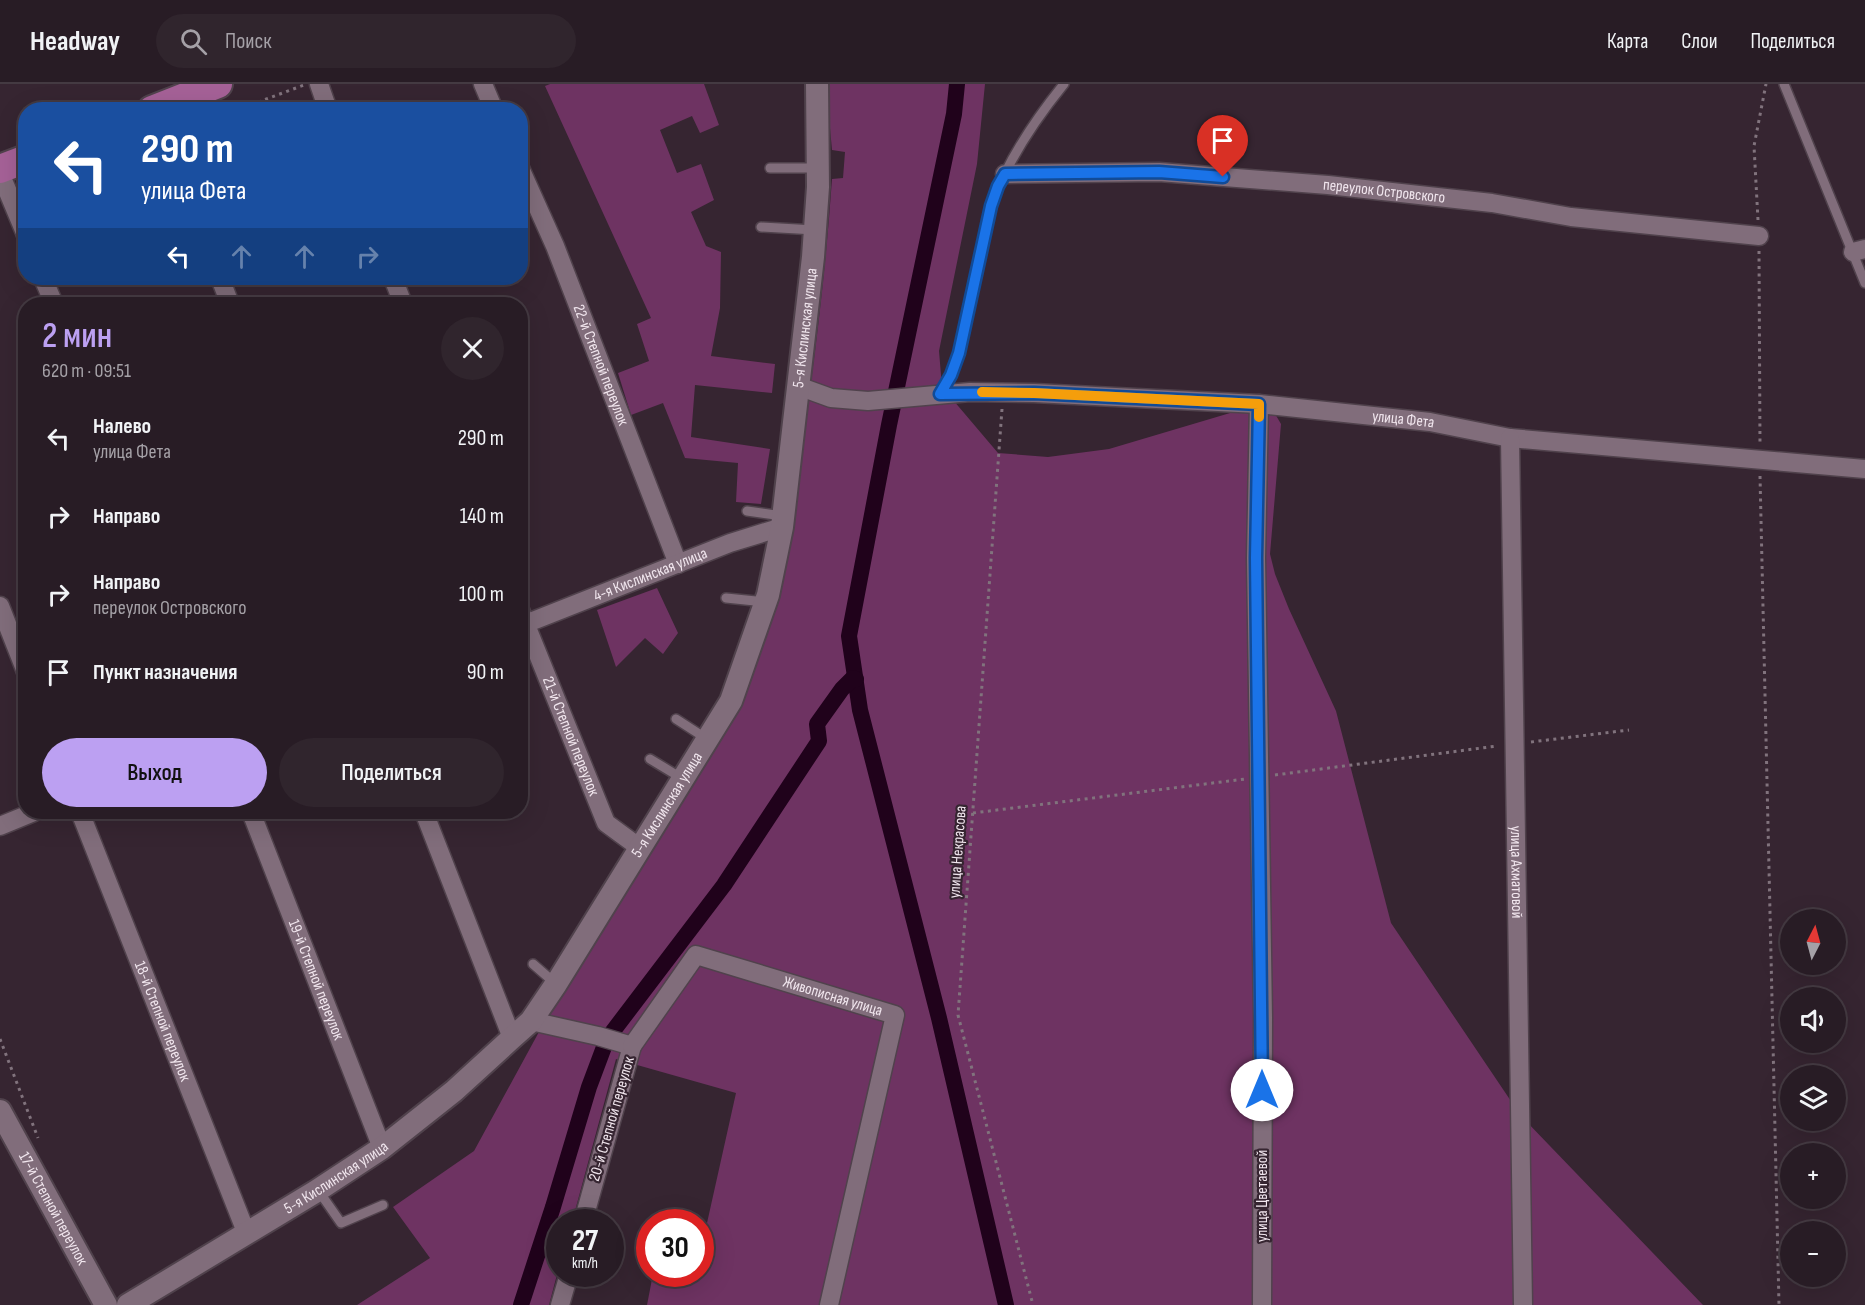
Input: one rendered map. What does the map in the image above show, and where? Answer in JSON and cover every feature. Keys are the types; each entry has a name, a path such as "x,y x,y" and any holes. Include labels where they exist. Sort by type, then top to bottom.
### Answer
{"main road":[{"path":"172,102 218,84"},
{"path":"0,171 18,163"}],"street":[{"path":"319,84 325,102"},
{"path":"483,84 491,102"},
{"name":"5-я Кислинская улица","path":"128,1305 318,1190 382,1148 454,1091 531,1021 683,779 707,739 722,707 731,700 765,602 782,521 815,230 818,168 817,84"},
{"path":"0,171 18,215"},
{"name":"переулок Островского","path":"1005,174 1159,172 1328,185 1492,203 1571,217 1759,236"},
{"name":"22-й Степной переулок","path":"528,186 555,246 678,564"},
{"name":"улица Фета","path":"798,386 831,398 868,401 940,394 1004,393 1259,404 1430,422 1510,438 1865,469"},
{"name":"улица Цветаевой","path":"1259,404 1256,558 1263,1018 1262,1305"},
{"name":"улица Ахматовой","path":"1510,438 1523,1305"},
{"name":"4-я Кислинская улица","path":"528,618 678,564 782,521"},
{"path":"0,606 18,652"},
{"name":"21-й Степной переулок","path":"528,634 606,823 640,848"},
{"path":"0,825 18,818"},
{"name":"18-й Степной переулок","path":"83,819 246,1232"},
{"name":"19-й Степной переулок","path":"254,819 382,1148"},
{"path":"427,819 512,1038"},
{"name":"Живописная улица","path":"632,1046 696,955 895,1015 829,1305"},
{"name":"20-й Степной переулок","path":"531,1021 632,1046 587,1209"},
{"name":"17-й Степной переулок","path":"0,1111 106,1305"},
{"path":"560,1305 565,1287"}],"lane":[{"path":"940,394 951,375 959,353 991,206 998,186 1024,137 1064,84"},
{"path":"1784,84 1859,250 1865,283"},
{"path":"770,168 818,168"},
{"path":"761,227 815,230"},
{"path":"747,511 782,521"},
{"path":"726,598 765,602"},
{"path":"676,719 707,739"},
{"path":"650,759 683,779"},
{"path":"533,964 556,984"},
{"path":"318,1190 341,1223 383,1204"}],"path":[{"path":"258,102 305,84"},
{"path":"1766,84 1754,146 1759,236 1760,460 1779,1305"},
{"name":"улица Некрасова","path":"1004,393 958,1015 1033,1305"},
{"path":"973,813 1629,730"},
{"path":"0,1039 38,1138"}],"shaded area":[{"path":"550,84 704,84 719,125 700,133 692,116 660,130 677,173 701,164 714,200 691,212 706,246 721,252 720,308 711,356 775,364 772,393 695,385 691,437 770,449 761,504 736,502 738,463 685,458 663,403 631,415 618,373 649,361 637,324 651,318 545,86"},
{"path":"826,84 985,84 977,164 939,351 942,387 998,453 1048,457 1109,449 1257,405 1271,407 1281,424 1270,554 1275,574 1289,609 1336,711 1391,923 1521,1116 1703,1305 647,1305 650,1287 714,1287 714,1209 710,1209 736,1093 616,1059 576,1209 546,1209 546,1287 554,1287 549,1305 357,1305 430,1258 393,1207 474,1151 768,612 775,611 809,396 832,179 843,178 845,152 832,150"},
{"path":"657,588 678,633 663,654 645,638 616,667 597,610"}],"waterway":[{"path":"957,84 954,114 889,425 849,636 860,710 939,1018 1006,1305"},
{"path":"521,1305 589,1087 607,1039 724,885 819,741 817,724 842,689 853,678 856,679"}],"slow traffic":[{"path":"982,392 1259,404 1259,417"}],"route":[{"path":"1223,177 1159,172 1005,174 991,206 959,353 951,375 940,394 1034,393 1259,404 1256,558 1263,1018 1262,1090"}]}
